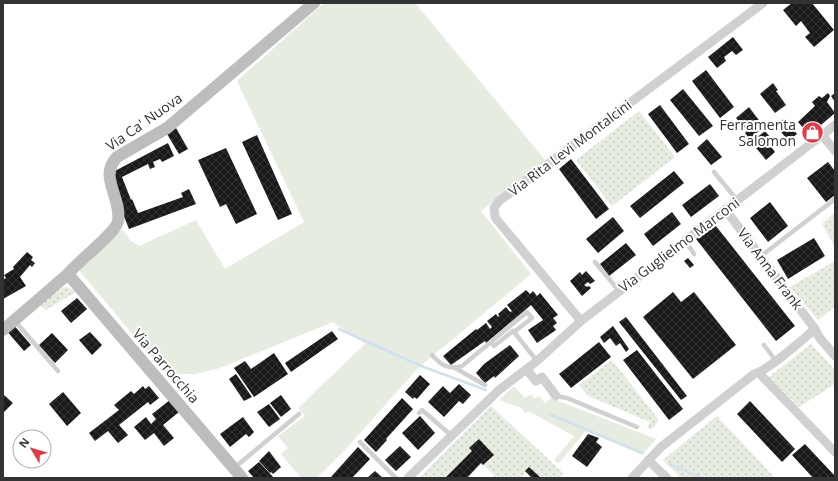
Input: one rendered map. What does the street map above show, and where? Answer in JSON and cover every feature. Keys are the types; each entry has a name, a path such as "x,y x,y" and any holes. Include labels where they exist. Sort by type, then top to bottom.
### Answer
{"street":[{"name":"Via Ca' Nuova","path":"68,274 76,263 110,233 118,222 117,205 108,172 113,161 117,157 167,128 314,3"},
{"name":"Via Rita Levi Montalcini","path":"581,321 498,221 495,217 494,208 499,201 517,187 763,3"},
{"name":"Via Guglielmo Marconi","path":"408,478 499,390 537,360 581,321 619,292 669,249 685,240 713,216 738,200 779,164 835,125"},
{"path":"822,135 835,151"},
{"name":"Via Anna Frank","path":"725,209 815,329 819,337 835,356"},
{"path":"3,330 68,274"},
{"name":"Via Parrocchia","path":"68,274 242,478"},
{"path":"632,478 661,447 754,374 759,373 776,361 815,329"},
{"path":"526,369 536,381 542,377 556,396"},
{"path":"759,373 835,452"},
{"path":"648,460 667,478"}],"lane":[{"path":"714,172 738,200"},
{"path":"761,256 835,199"},
{"path":"685,240 694,254"},
{"path":"595,262 619,292"},
{"path":"455,368 462,366 490,342 527,312 532,318 494,346 490,342"},
{"path":"14,320 58,371"},
{"path":"510,326 537,360"},
{"path":"764,345 776,361"},
{"path":"432,355 440,365 455,368 485,385"},
{"path":"556,396 567,398 637,427"},
{"path":"419,413 422,410 452,436"},
{"path":"234,468 299,414"},
{"path":"360,442 396,478"}],"shaded area":[{"path":"324,3 415,3 546,161 481,211 531,274 418,368 345,450 317,478 301,478 281,454 288,448 278,436 305,416 298,408 365,344 333,322 220,368 195,374 166,374 77,268 122,229 131,241 139,246 196,220 225,269 304,222 237,81"},
{"path":"639,111 675,157 612,206 576,160"},
{"path":"835,212 835,247 822,224"},
{"path":"835,261 835,307 818,320 790,287"},
{"path":"67,287 76,292 46,310 39,304 62,288"},
{"path":"811,344 835,370 835,384 799,407 769,377"},
{"path":"612,360 658,419 658,422 652,429 647,428 650,422 588,396 579,385"},
{"path":"514,386 525,398 531,394 535,399 539,396 545,403 551,398 656,439 642,455 586,431 558,464 554,460 574,436 530,412 525,413 521,408 499,400"},
{"path":"491,406 563,473 559,478 541,478 529,467 521,478 491,478 494,475 483,465 494,455 479,439 469,448 472,451 444,478 419,478"},
{"path":"717,416 775,478 681,478 663,460"}],"building":[{"path":"792,3 812,3 834,30 814,47 805,37 810,33 801,21 796,26 783,10"},
{"path":"733,37 743,50 736,55 732,51 724,57 726,61 717,68 708,57"},
{"path":"706,70 734,107 720,118 692,81"},
{"path":"773,83 778,90 776,91 786,105 775,113 760,94"},
{"path":"683,89 713,126 699,136 670,100"},
{"path":"828,93 830,96 827,102 835,113 815,130 817,133 810,140 805,134 807,132 798,122 815,106 812,102 819,96 822,98"},
{"path":"835,93 835,102 831,96"},
{"path":"660,105 689,144 677,153 648,114"},
{"path":"749,107 764,127 749,139 745,133 747,131 736,118"},
{"path":"785,118 797,134 788,141 776,125"},
{"path":"176,128 188,149 179,154 167,134"},
{"path":"765,131 771,138 767,141 775,152 766,160 751,142"},
{"path":"257,135 292,214 278,220 242,142"},
{"path":"707,139 722,157 711,165 697,148"},
{"path":"168,143 174,156 162,162 160,159 153,162 155,167 150,169 148,164 122,177 131,200 132,199 138,213 183,197 181,193 189,189 196,204 129,229 119,204 111,173"},
{"path":"226,148 257,214 236,224 226,204 220,207 198,160"},
{"path":"571,159 609,209 596,219 559,169"},
{"path":"828,162 835,171 835,195 826,202 807,178"},
{"path":"674,171 684,183 640,218 630,206"},
{"path":"710,184 719,196 691,217 682,205"},
{"path":"770,202 788,226 768,242 750,218"},
{"path":"672,212 681,224 653,246 644,234"},
{"path":"613,217 624,231 598,253 586,239"},
{"path":"716,226 795,326 776,341 696,239"},
{"path":"814,238 825,256 788,279 777,260"},
{"path":"626,243 636,255 609,276 600,264"},
{"path":"27,252 33,257 31,260 35,263 32,267 30,265 20,277 26,286 3,299 3,280 6,278 4,275 14,269 13,267"},
{"path":"688,258 694,265 690,268 684,261"},
{"path":"586,271 595,281 590,284 588,282 584,285 591,288 582,296 570,281 580,272 582,275"},
{"path":"526,290 530,294 533,291 537,296 540,293 558,315 553,318 557,323 553,326 556,330 537,343 528,330 543,320 531,305 486,343 485,341 451,365 443,356 476,329 477,330 486,323 490,329 492,327 487,321 496,314 498,317 498,314 506,307 510,312 512,311 507,305"},
{"path":"673,292 681,302 694,292 736,345 693,379 643,317"},
{"path":"77,298 87,309 71,323 61,311"},
{"path":"626,317 687,396 681,400 619,322"},
{"path":"12,323 31,345 24,351 5,329"},
{"path":"613,326 629,349 626,352 620,343 616,346 610,338 604,343 600,337"},
{"path":"332,331 338,339 291,372 285,363"},
{"path":"90,332 102,345 92,355 79,340"},
{"path":"52,333 68,350 55,363 39,345"},
{"path":"599,342 611,357 571,388 559,374"},
{"path":"510,345 519,356 495,378 494,376 485,383 476,373 484,364"},
{"path":"637,350 683,409 669,420 623,360"},
{"path":"274,353 288,374 254,397 234,368 245,361 251,369"},
{"path":"236,374 252,397 244,401 229,379"},
{"path":"420,375 430,384 417,399 414,397 413,399 405,392"},
{"path":"459,384 471,395 463,404 459,401 444,417 428,402 443,386 450,393"},
{"path":"143,386 145,389 149,386 159,398 150,405 148,402 119,425 128,435 118,443 108,431 95,441 89,433 119,410 114,405 131,391 134,394"},
{"path":"63,392 81,413 67,426 49,404"},
{"path":"4,395 13,403 3,413 3,396"},
{"path":"281,395 291,409 281,417 270,403"},
{"path":"402,398 413,409 376,452 364,440"},
{"path":"170,400 179,412 163,425 174,438 164,446 154,433 145,440 134,427 146,417 151,424 156,419 152,414"},
{"path":"750,401 795,449 782,462 737,414"},
{"path":"269,404 280,419 269,427 257,412"},
{"path":"420,416 435,433 418,450 402,433"},
{"path":"243,417 254,432 249,437 246,434 230,447 220,434"},
{"path":"588,434 599,438 596,442 602,447 587,467 572,456"},
{"path":"479,439 494,455 483,465 481,463 467,478 445,478 472,451 469,448"},
{"path":"805,444 835,476 835,478 813,478 792,455"},
{"path":"400,446 411,457 396,471 385,460"},
{"path":"358,447 370,459 352,478 330,478"},
{"path":"269,451 281,467 273,474 271,472 270,473 259,461"},
{"path":"259,462 274,478 254,478 248,471"},
{"path":"529,467 541,478 532,478 525,471"},
{"path":"375,471 383,478 367,478"}],"waterway":[{"path":"339,329 421,366 486,390"},
{"path":"551,415 643,453"},
{"path":"670,464 702,478"}],"place":[{"name":"Ferramenta Salomon","path":"812,133"}]}
